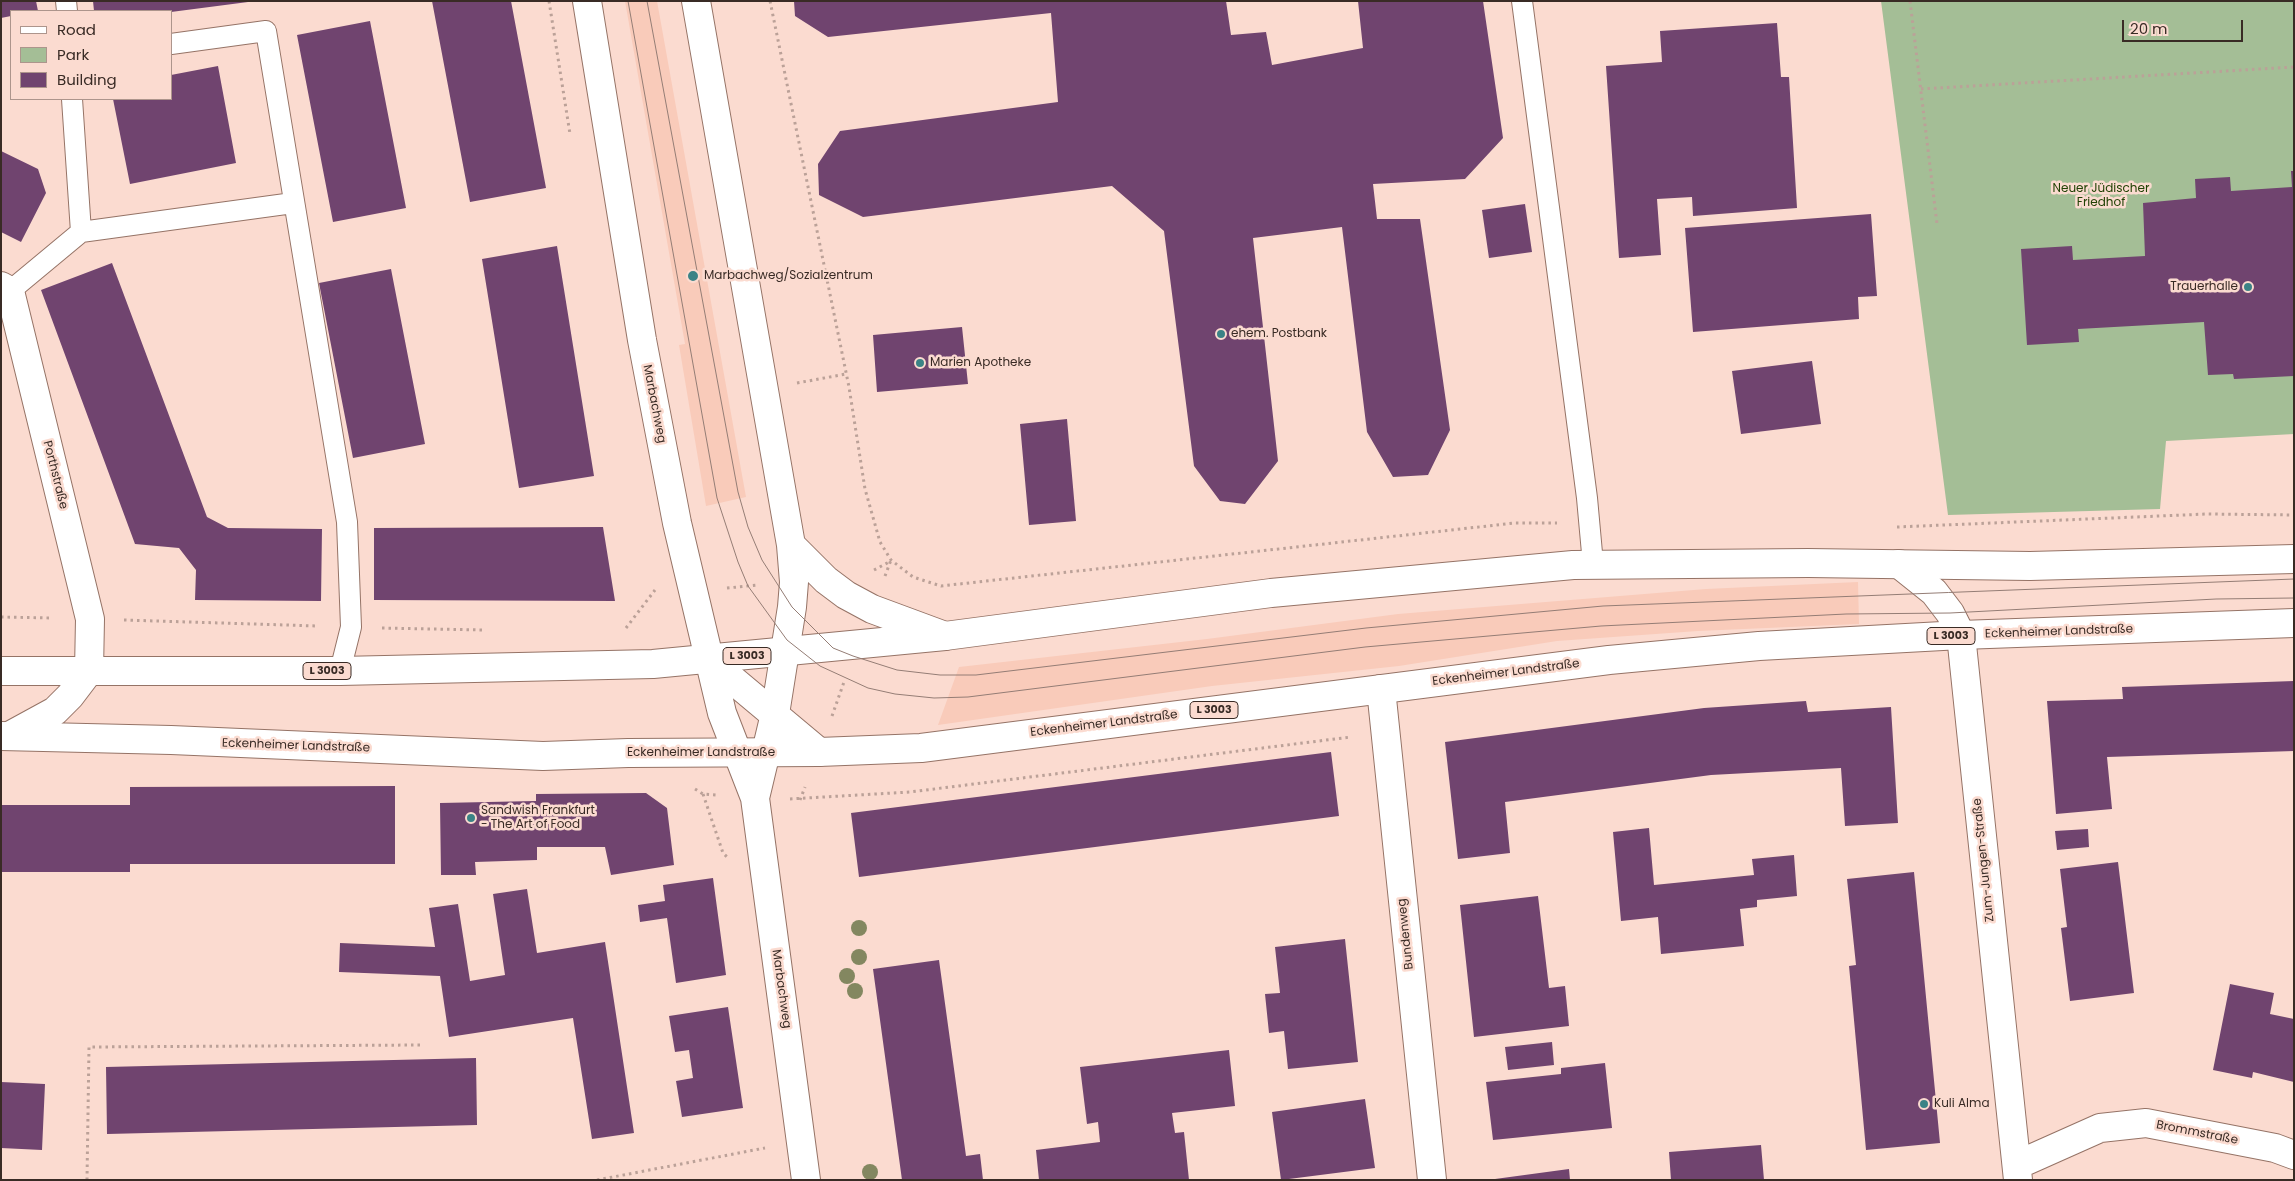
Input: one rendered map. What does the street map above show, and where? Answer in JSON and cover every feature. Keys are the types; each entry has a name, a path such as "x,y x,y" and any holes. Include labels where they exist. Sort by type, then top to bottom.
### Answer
{"main road":[{"name":"Marbachweg","path":"587,1 642,340 677,523 722,713 755,798 806,1180"},
{"name":"Marbachweg","path":"696,1 791,545 794,582 792,607 775,714 755,798"},
{"name":"Porthstraße","path":"6,289 90,619 89,671"},
{"path":"791,545 826,580 846,595 872,609 945,636"},
{"name":"L 3003","path":"1,671 340,671 653,664 945,636 1270,594 1593,564 2030,566 2294,559"},
{"name":"Zum-Jungen-Straße","path":"1899,564 1934,592 1950,613 1961,635 2017,1172"},
{"name":"Eckenheimer Landstraße","path":"5,736 542,756 628,753 819,752 921,748 1609,660 1759,646 1961,635 2294,623"},
{"path":"709,660 819,752"},
{"path":"5,736 56,711 89,671"},
{"name":"Bundenweg","path":"1381,689 1432,1180"},
{"name":"Brommstraße","path":"2017,1172 2100,1128 2146,1123 2275,1148 2294,1155"}],"lane":[{"path":"1522,1 1593,564"},
{"path":"172,44 266,31 347,522 352,627 340,671"},
{"path":"72,100 82,232"},
{"path":"6,289 82,232 293,203"}],"path":[{"path":"770,1 846,374 865,489 880,542 891,560 913,577 941,586 1515,523 1550,522 1590,529"},
{"path":"1910,1 1937,224"},
{"path":"1921,89 2294,66"},
{"path":"791,384 846,374"},
{"path":"1894,527 2207,514 2294,515"},
{"path":"619,629 628,628 656,590"},
{"path":"1,616 487,630"},
{"path":"800,800 910,792 1386,733"},
{"path":"704,794 723,853"},
{"path":"87,1180 88,1047 420,1045"},
{"path":"597,1180 765,1148"}],"shaded area":[{"path":"625,1 657,1 746,497 706,506 679,345 685,344"},
{"path":"1858,582 1859,624 1698,631 1557,641 1399,666 1212,686 938,725 959,667 1207,639 1398,614 1706,589"}],"green space":[{"name":"Neuer Jüdischer Friedhof","path":"1881,1 2294,1 2294,434 2166,441 2160,509 1948,515"}],"building":[{"path":"1,1 36,1 38,10 10,10 10,16 1,18"},
{"path":"93,1 248,1 172,12 172,10 94,10"},
{"path":"432,1 511,1 546,188 470,202"},
{"name":"ehem. Postbank","path":"794,1 1226,1 1231,35 1266,32 1272,65 1363,48 1358,1 1483,1 1503,138 1465,179 1373,184 1377,219 1420,219 1450,430 1428,475 1393,477 1367,432 1342,227 1253,238 1278,461 1245,504 1220,501 1194,466 1164,231 1112,186 863,217 819,195 818,164 840,131 1058,102 1051,13 828,37 795,16"},
{"path":"370,21 406,208 333,222 297,35"},
{"path":"1777,23 1781,77 1789,77 1797,208 1693,216 1692,197 1657,199 1661,255 1619,258 1606,66 1662,62 1660,31"},
{"path":"218,66 236,163 130,184 113,100 172,100 172,75"},
{"path":"1,151 38,169 46,193 21,242 1,232"},
{"path":"2291,171 2294,171 2294,376 2234,379 2233,374 2208,375 2204,322 2078,329 2079,342 2027,345 2021,249 2072,246 2073,260 2145,256 2143,203 2196,198 2195,179 2230,177 2231,191 2292,187"},
{"path":"1525,204 1532,252 1489,258 1482,210"},
{"path":"1871,214 1877,296 1858,297 1859,319 1693,332 1685,228"},
{"path":"557,246 594,476 519,488 482,259"},
{"path":"112,263 207,517 228,528 322,529 321,601 195,600 196,570 179,548 135,544 41,290"},
{"path":"391,269 425,444 353,458 319,283"},
{"path":"962,327 968,384 877,392 873,335"},
{"path":"1812,361 1821,424 1741,434 1732,371"},
{"path":"1067,419 1076,521 1029,525 1020,424"},
{"path":"603,527 615,601 374,600 374,528"},
{"path":"2294,681 2294,751 2107,757 2112,809 2056,814 2047,701 2123,699 2122,687"},
{"path":"1806,701 1808,712 1891,707 1898,823 1845,826 1841,768 1711,775 1505,802 1510,853 1458,859 1445,742 1704,708"},
{"path":"1331,752 1339,816 859,877 851,813"},
{"path":"395,786 395,864 130,864 130,872 1,872 1,805 130,805 130,787"},
{"path":"646,793 667,808 674,865 611,875 605,847 537,847 537,860 475,862 476,875 441,875 440,803 536,801 536,794"},
{"path":"1649,828 1654,885 1754,875 1752,859 1794,855 1797,896 1757,900 1757,907 1740,909 1744,946 1661,954 1658,917 1621,921 1613,832"},
{"path":"2088,829 2089,847 2057,850 2055,831"},
{"path":"2118,862 2134,993 2070,1001 2061,928 2067,927 2060,869"},
{"path":"1914,872 1940,1143 1866,1150 1849,966 1856,965 1847,879"},
{"path":"713,878 726,975 676,983 667,918 640,922 638,905 665,901 663,885"},
{"path":"527,889 537,953 605,942 634,1133 592,1139 573,1018 449,1037 440,976 339,972 340,943 435,947 429,908 458,904 470,981 505,975 493,894"},
{"path":"1538,896 1549,988 1565,986 1569,1026 1474,1037 1460,905"},
{"path":"1345,939 1358,1062 1288,1069 1284,1031 1269,1033 1265,994 1280,993 1275,947"},
{"path":"939,960 966,1156 980,1154 983,1180 902,1180 873,969"},
{"path":"2230,984 2274,993 2270,1014 2294,1019 2294,1082 2253,1072 2252,1078 2213,1070"},
{"path":"728,1007 743,1108 682,1117 676,1081 693,1078 689,1050 675,1052 669,1016"},
{"path":"1552,1042 1554,1065 1508,1070 1505,1047"},
{"path":"1229,1050 1235,1106 1172,1113 1175,1133 1184,1132 1189,1180 1039,1180 1036,1150 1100,1142 1098,1122 1087,1124 1080,1067"},
{"path":"476,1058 477,1125 107,1134 106,1067"},
{"path":"1605,1063 1612,1128 1493,1140 1486,1082 1561,1074 1561,1068"},
{"path":"1,1082 45,1084 42,1150 1,1148"},
{"path":"1365,1099 1375,1168 1281,1180 1272,1112"},
{"path":"1761,1145 1764,1180 1671,1180 1669,1152"},
{"path":"1569,1169 1570,1180 1495,1180 1495,1179"}],"tram line":[{"path":"628,1 717,498 738,562 748,586 787,640 820,666 868,688 895,694 934,698 968,697 1365,647 1601,626 1846,614 1950,613 2216,599 2294,598"},
{"path":"647,1 738,492 748,527 762,560 792,607 833,648 853,656 897,670 940,675 976,675 1366,628 1603,606 2294,579"}],"place":[{"name":"Marbachweg/Sozialzentrum","path":"693,276"},
{"name":"Trauerhalle","path":"2248,287"},
{"name":"ehem. Postbank","path":"1221,334"},
{"name":"Marien Apotheke","path":"920,363"},
{"name":"Sandwish Frankfurt - The Art of Food","path":"471,818"},
{"name":"Kuli Alma","path":"1924,1104"}]}
